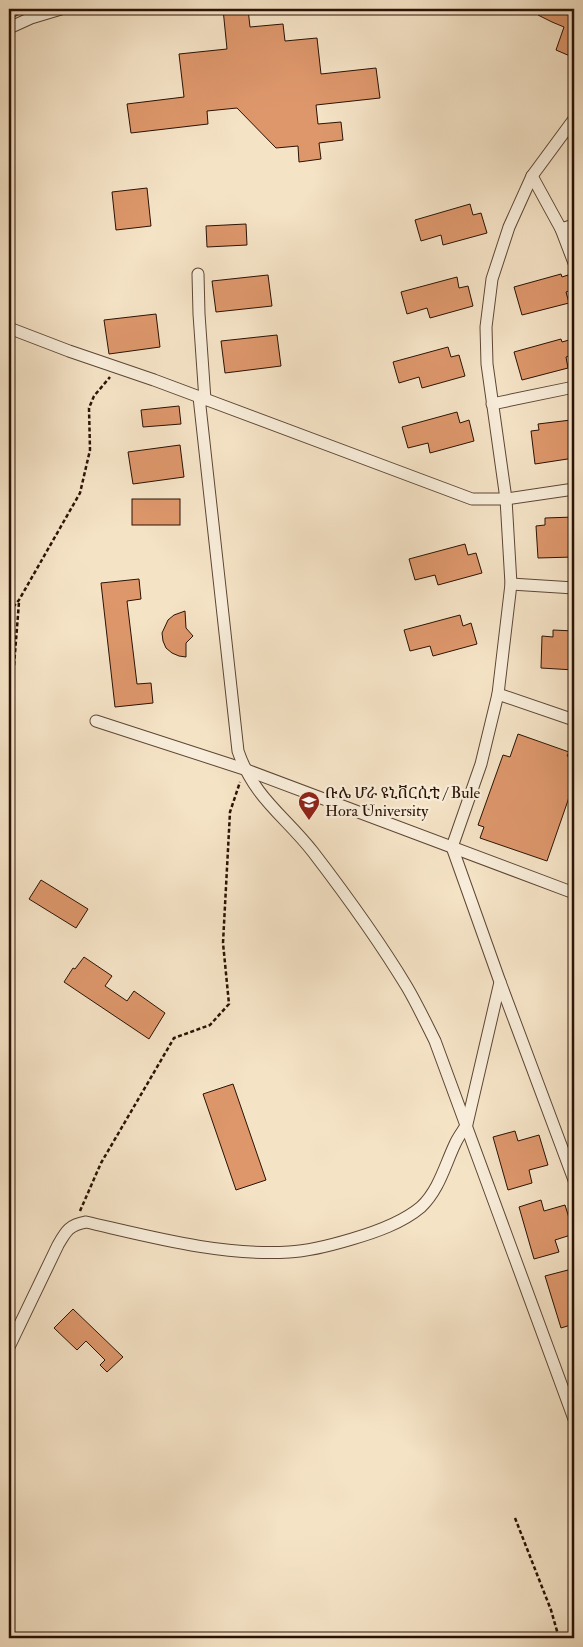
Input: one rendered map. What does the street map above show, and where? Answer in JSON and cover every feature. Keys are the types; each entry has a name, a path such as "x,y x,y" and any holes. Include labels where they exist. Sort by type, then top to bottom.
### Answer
{"street":[{"path":"9,13 16,9"},
{"path":"9,28 31,18 61,9"},
{"path":"574,119 532,176 509,227 492,279 486,327 487,364 506,500 511,584 498,694 481,764 452,846 500,982 574,1180"},
{"path":"532,176 561,228 574,263"},
{"path":"561,228 574,225"},
{"path":"198,274 202,399 238,752 244,769 266,802 311,849 365,921 402,979 435,1041 574,1419"},
{"path":"9,328 472,499 506,500 574,488"},
{"path":"492,404 574,387"},
{"path":"511,584 574,588"},
{"path":"498,694 574,720"},
{"path":"96,720 244,769 574,893"},
{"path":"9,1347 58,1245 66,1231 74,1224 86,1222 186,1245 232,1250 290,1252 330,1245 369,1234 404,1219 422,1206 436,1188 456,1142 467,1124 500,982"}],"path":[{"path":"9,612 19,600 80,493 90,450 89,408 94,396 118,368"},
{"path":"9,730 19,600"},
{"path":"74,1224 101,1163 174,1038 210,1025 229,1004 223,943 230,812 244,769"},
{"path":"515,1518 551,1610 559,1638"}],"building":[{"path":"223,9 248,9 250,27 283,24 285,41 317,38 321,74 376,68 380,98 316,105 318,124 341,122 343,140 319,143 321,159 299,162 298,146 276,148 237,108 207,111 208,124 131,133 127,104 184,97 179,54 227,49"},
{"path":"544,9 574,9 574,45 570,56 556,50 564,27 538,15"},
{"path":"147,188 151,226 116,230 112,192"},
{"path":"470,204 473,215 481,213 487,233 443,245 441,235 421,241 415,220"},
{"path":"246,224 247,245 207,247 206,226"},
{"path":"561,274 562,277 568,275 572,290 566,292 569,303 522,315 514,287"},
{"path":"268,275 272,306 216,312 212,281"},
{"path":"457,277 459,288 468,286 473,306 430,318 427,308 407,314 401,292"},
{"path":"156,314 160,347 109,354 104,320"},
{"path":"277,335 281,366 225,373 221,341"},
{"path":"561,339 562,342 569,340 573,355 566,357 568,368 522,380 514,352"},
{"path":"448,347 451,357 459,355 465,376 422,388 419,377 399,383 393,362"},
{"path":"179,406 181,424 143,427 141,410"},
{"path":"457,412 460,423 469,420 474,441 430,453 428,443 408,448 402,427"},
{"path":"571,420 572,428 574,428 574,458 535,464 531,431 539,430 538,424"},
{"path":"180,445 184,477 133,484 128,452"},
{"path":"132,499 180,499 180,525 132,525"},
{"path":"574,517 574,557 538,558 536,526 545,525 545,518"},
{"path":"465,544 468,555 476,553 482,573 438,585 435,575 415,580 409,559"},
{"path":"139,579 141,599 127,601 137,684 151,683 153,703 115,707 101,583"},
{"path":"185,611 186,628 193,636 186,643 186,657 172,653 166,648 162,633 168,620 174,615"},
{"path":"460,615 463,626 471,623 477,644 433,656 430,646 410,651 404,630"},
{"path":"553,630 574,631 574,670 541,668 542,636 553,637"},
{"path":"518,734 569,752 567,756 574,758 574,783 547,861 480,838 484,827 478,825 503,755 510,757"},
{"path":"41,880 88,909 76,928 29,899"},
{"path":"84,957 112,976 105,986 127,1001 134,991 165,1013 149,1039 64,982 73,968 75,969"},
{"path":"233,1084 266,1180 236,1190 203,1094"},
{"path":"515,1131 518,1141 539,1135 548,1165 529,1170 532,1183 508,1190 493,1137"},
{"path":"541,1200 544,1211 565,1205 574,1234 555,1240 559,1252 534,1259 519,1207"},
{"path":"568,1270 571,1280 574,1279 574,1324 561,1328 545,1276"},
{"path":"73,1309 123,1357 107,1372 100,1365 105,1360 86,1341 77,1350 54,1328"}],"place":[{"name":"ቡሌ ሆራ ዩኒቨርሲቲ / Bule Hora University","path":"309,821"}]}
